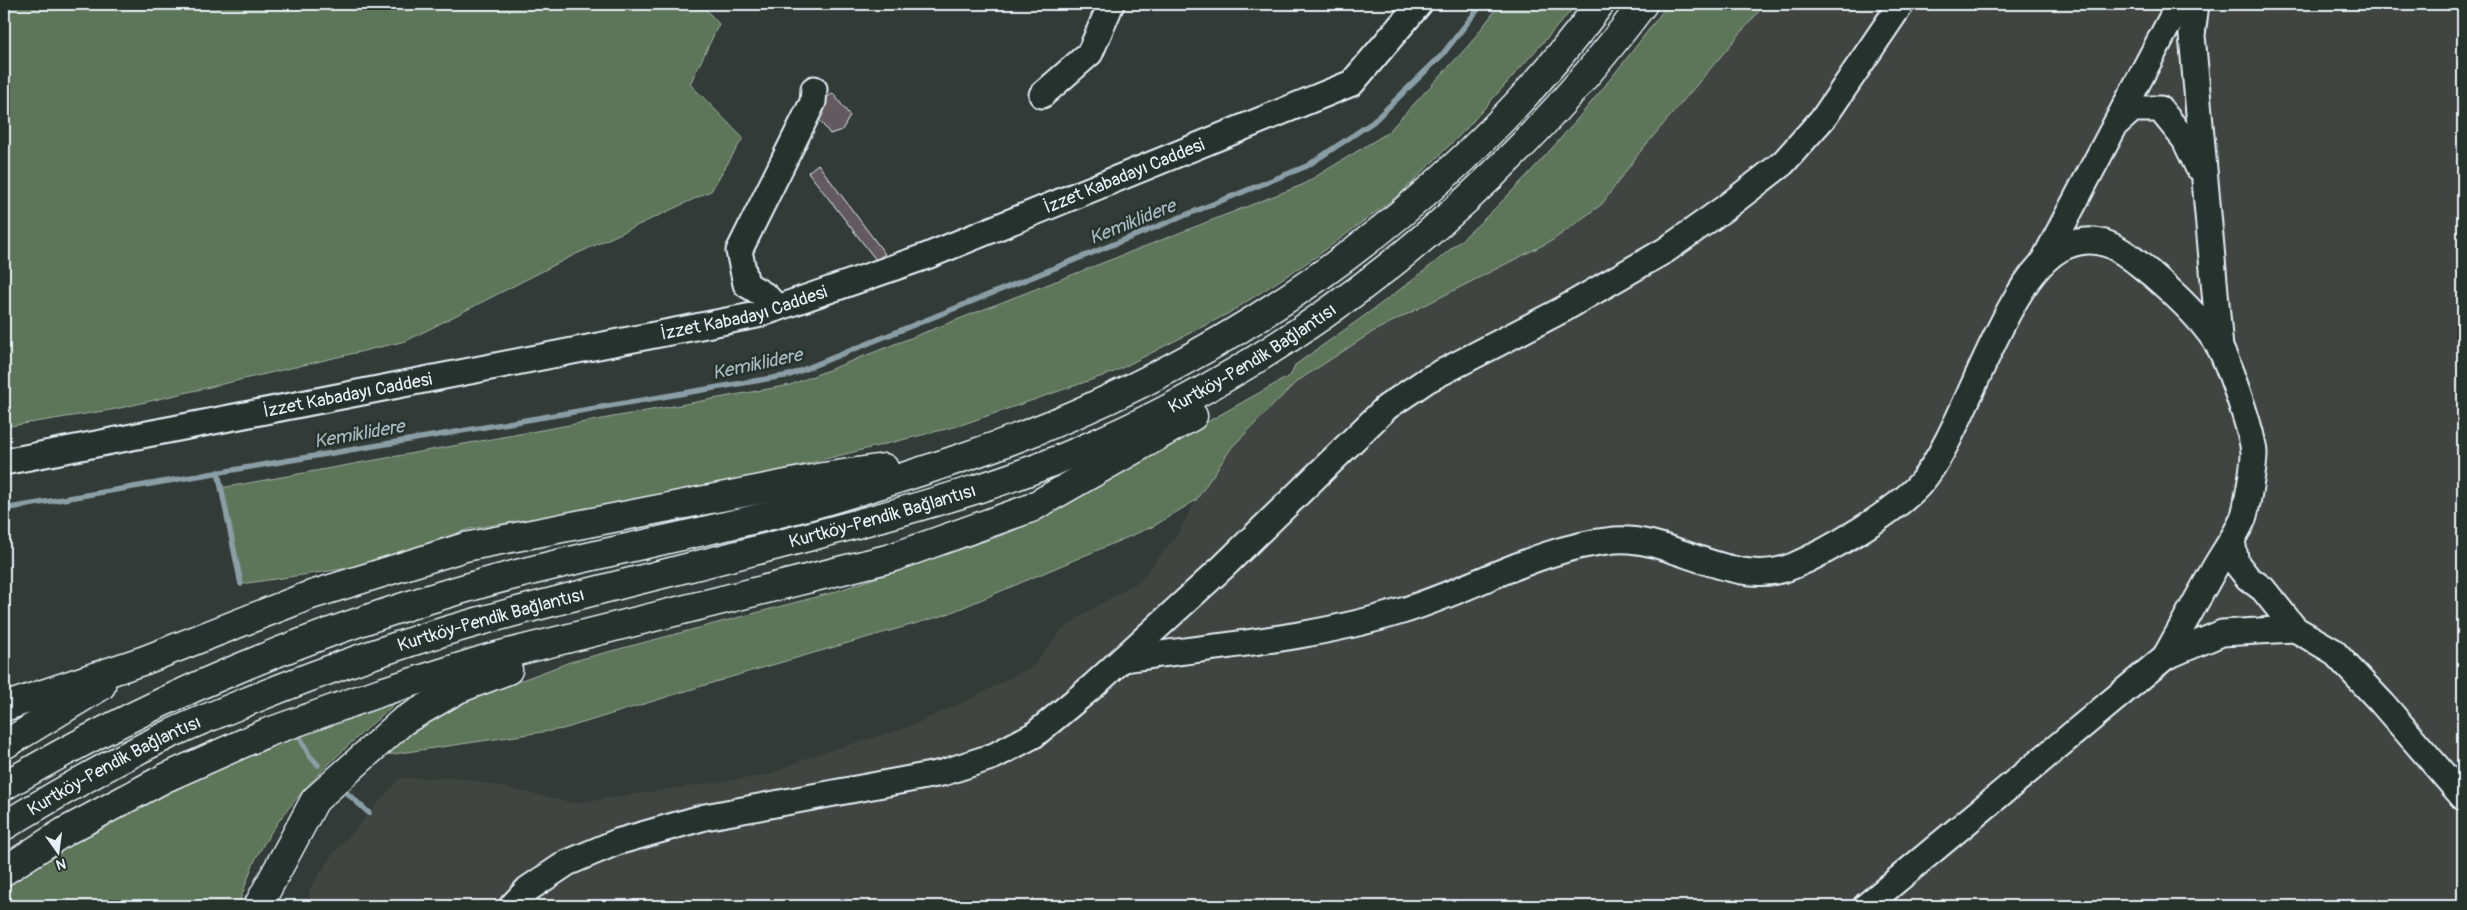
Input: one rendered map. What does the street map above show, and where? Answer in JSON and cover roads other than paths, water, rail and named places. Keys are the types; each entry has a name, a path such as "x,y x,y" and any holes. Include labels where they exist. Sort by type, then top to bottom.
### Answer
{"highway":[{"name":"Kurtköy-Pendik Bağlantısı","path":"4,786 68,748 152,705 289,647 364,619 481,584 823,501 967,456 1074,414 1149,379 1227,336 1302,287 1388,224 1472,148 1526,93 1600,4"},
{"name":"Kurtköy-Pendik Bağlantısı","path":"4,826 75,783 171,733 382,650 479,622 737,557 956,497 1072,454 1160,414 1252,363 1315,322 1405,255 1486,183 1602,58 1643,4"},
{"path":"4,871 64,832 165,778 283,727 381,692 489,658 891,558 1031,508 1193,416 1252,363"},
{"path":"4,707 146,660 308,596 465,547 823,477 967,456"},
{"path":"258,906 315,800 403,721 458,689 515,667 844,570"},
{"path":"4,745 146,660"}],"street":[{"path":"1042,95 1090,53 1111,4"},
{"name":"İzzet Kabadayı Caddesi","path":"4,462 756,315 927,256 1352,83 1419,4"},
{"path":"512,906 528,890 567,862 616,842 705,817 942,773 994,756 1034,735 1123,658 1224,566 1316,474 1387,408 1427,380 1562,310 1666,250 1725,208 1783,162 1825,116 1901,4"},
{"path":"1123,658 1339,629 1407,610 1559,551 1618,540 1660,546 1700,562 1738,570 1765,572 1788,568 1827,550 1895,506 1918,485 1944,450 2003,323 2028,282 2043,262 2179,4"},
{"path":"2165,657 2232,541 2244,515 2254,452 2240,402 2220,348 2192,35 2196,4"},
{"path":"777,308 766,296 746,284 739,251 813,102 814,89"},
{"path":"2116,124 2133,109 2160,109 2185,140 2204,180"},
{"path":"2043,262 2067,246 2102,240 2126,254 2178,297 2220,348"},
{"path":"2232,541 2236,563 2248,578 2264,589 2295,628 2332,651 2382,703 2463,797"},
{"path":"1866,906 2165,657 2222,633 2295,628"}],"waterway":[{"name":"Kemiklidere","path":"4,509 790,375 1307,166 1373,122 1442,55 1482,4"},
{"path":"218,472 241,584"},
{"path":"300,737 309,755 318,765"},
{"path":"348,794 369,813"}]}
